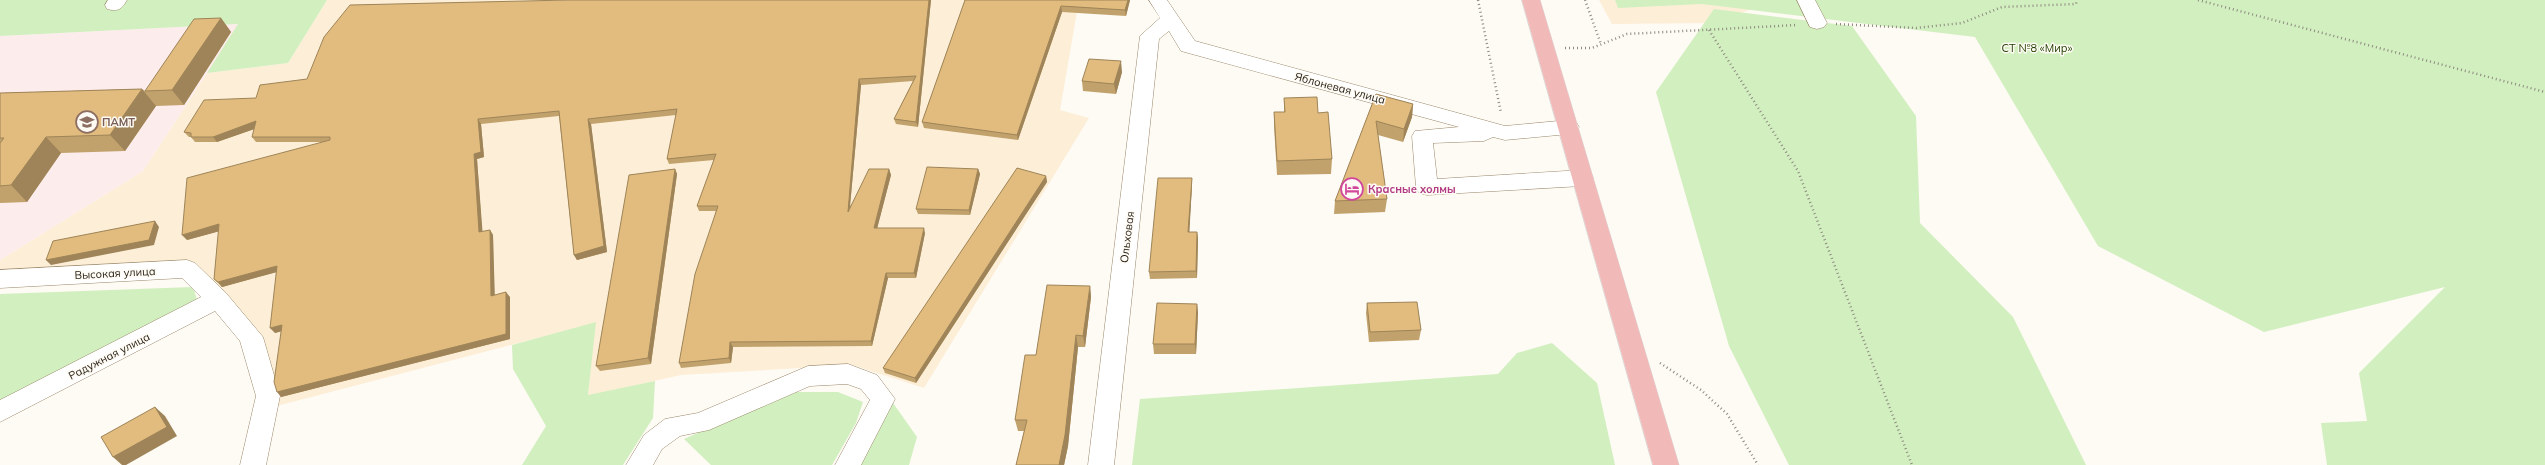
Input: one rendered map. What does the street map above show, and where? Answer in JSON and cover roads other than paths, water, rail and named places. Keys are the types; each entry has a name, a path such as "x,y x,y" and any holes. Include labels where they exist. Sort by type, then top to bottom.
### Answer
{"main road":[{"path":"1531,0 1569,127 1628,342 1666,465"}],"street":[{"name":"Яблоневая улица","path":"1158,0 1188,46 1505,133 1569,127"},
{"path":"1806,0 1817,23"},
{"name":"Ольховая","path":"1101,465 1150,36 1171,20"},
{"path":"1505,133 1422,136 1427,187 1582,178"},
{"name":"Высокая улица","path":"0,279 187,269 218,299 251,337 268,396 253,465"},
{"name":"Радужная улица","path":"0,412 218,299"},
{"path":"639,465 653,442 674,426 700,423 808,376 848,374 869,382 883,399 848,465"}],"place":[{"name":"ПАМТ","path":"87,122"},
{"name":"Красные холмы","path":"1352,189"}],"park label":[{"name":"СТ №8 «Мир»","path":"2037,48"}]}
